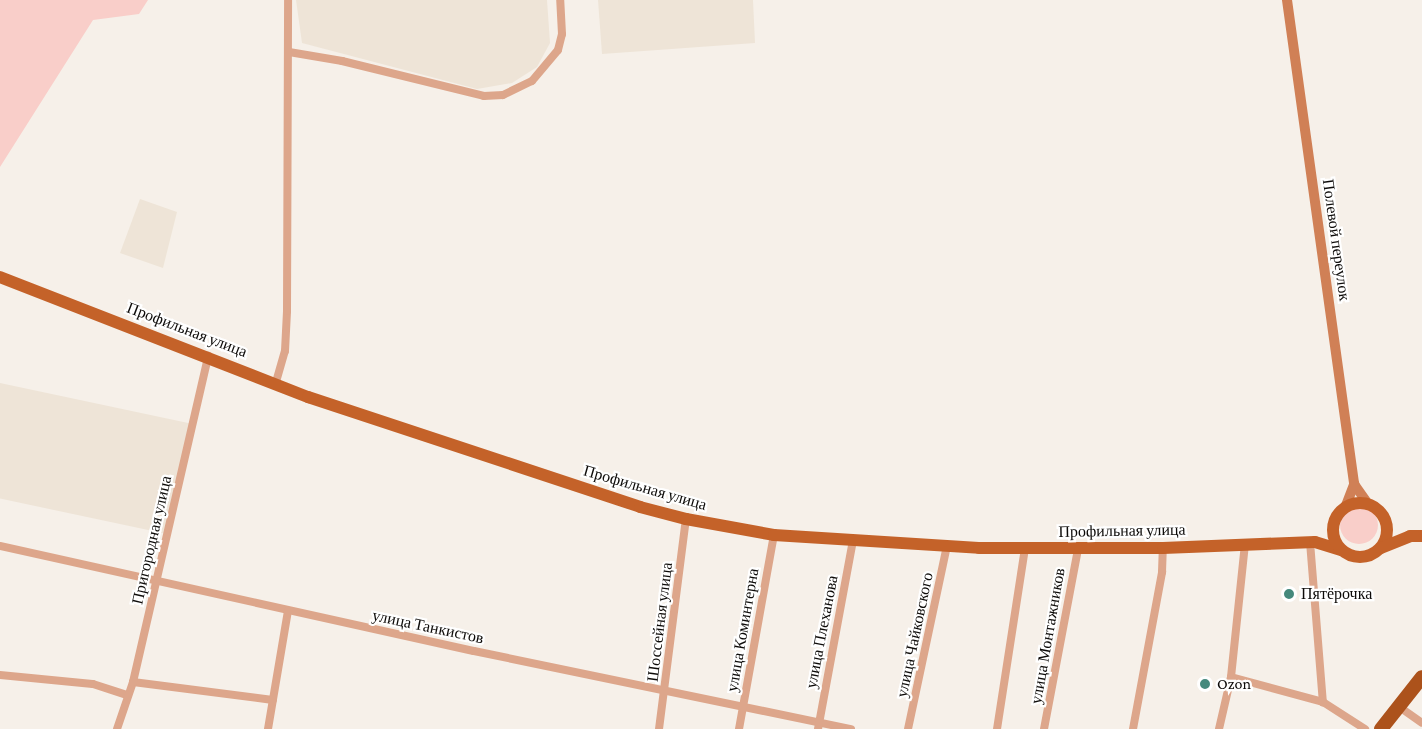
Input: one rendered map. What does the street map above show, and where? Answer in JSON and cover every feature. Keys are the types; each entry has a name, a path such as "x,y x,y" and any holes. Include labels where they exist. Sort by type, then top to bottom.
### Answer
{"highway":[{"path":"1381,729 1422,677"}],"main road":[{"name":"Профильная улица","path":"0,277 276,382 308,397 640,507 687,519 774,535 947,546 1078,549 1312,542 1341,550"},
{"path":"1312,542 1333,525 1345,507 1368,504 1385,520 1416,536"},
{"path":"1380,549 1386,537 1385,520"},
{"path":"1333,525 1334,539 1341,550 1360,558 1416,536"}],"street":[{"path":"276,382 285,351 287,311 290,52 288,0"},
{"path":"290,52 342,61 484,96 503,95 532,81 558,50 562,34 560,0"},
{"name":"Полевой переулок","path":"1287,0 1354,484"},
{"name":"Пригородная улица","path":"117,729 133,682 208,356"},
{"path":"1354,484 1368,504"},
{"path":"1345,507 1354,484"},
{"name":"Шоссейная улица","path":"659,729 687,519"},
{"name":"улица Коминтерна","path":"739,729 774,535"},
{"name":"улица Плеханова","path":"818,726 854,541"},
{"path":"1312,542 1323,702"},
{"path":"1219,729 1231,677 1245,544"},
{"name":"улица Танкистов","path":"0,546 288,611 744,705 818,726 851,729"},
{"name":"улица Чайковского","path":"909,729 947,546"},
{"path":"1133,729 1162,572 1163,548"},
{"path":"997,729 1025,549"},
{"name":"улица Монтажников","path":"1044,729 1078,549"},
{"path":"268,729 288,611"},
{"path":"0,675 93,684 127,695"},
{"path":"1231,677 1323,702 1365,729"},
{"path":"133,682 273,700"},
{"path":"1398,706 1422,723"}],"shaded area":[{"path":"0,0 148,0 139,14 93,20 0,167"},
{"path":"296,0 547,0 550,43 537,67 512,83 477,89 302,43"},
{"path":"598,0 753,0 755,43 602,54"},
{"path":"140,199 177,212 163,268 120,253"},
{"path":"0,383 192,424 168,534 0,499"},
{"path":"1359,506 1372,512 1378,525 1372,538 1359,544 1346,538 1340,525 1346,512"}],"place":[{"name":"Пятёрочка","path":"1289,594"},
{"name":"Ozon","path":"1205,684"}]}
